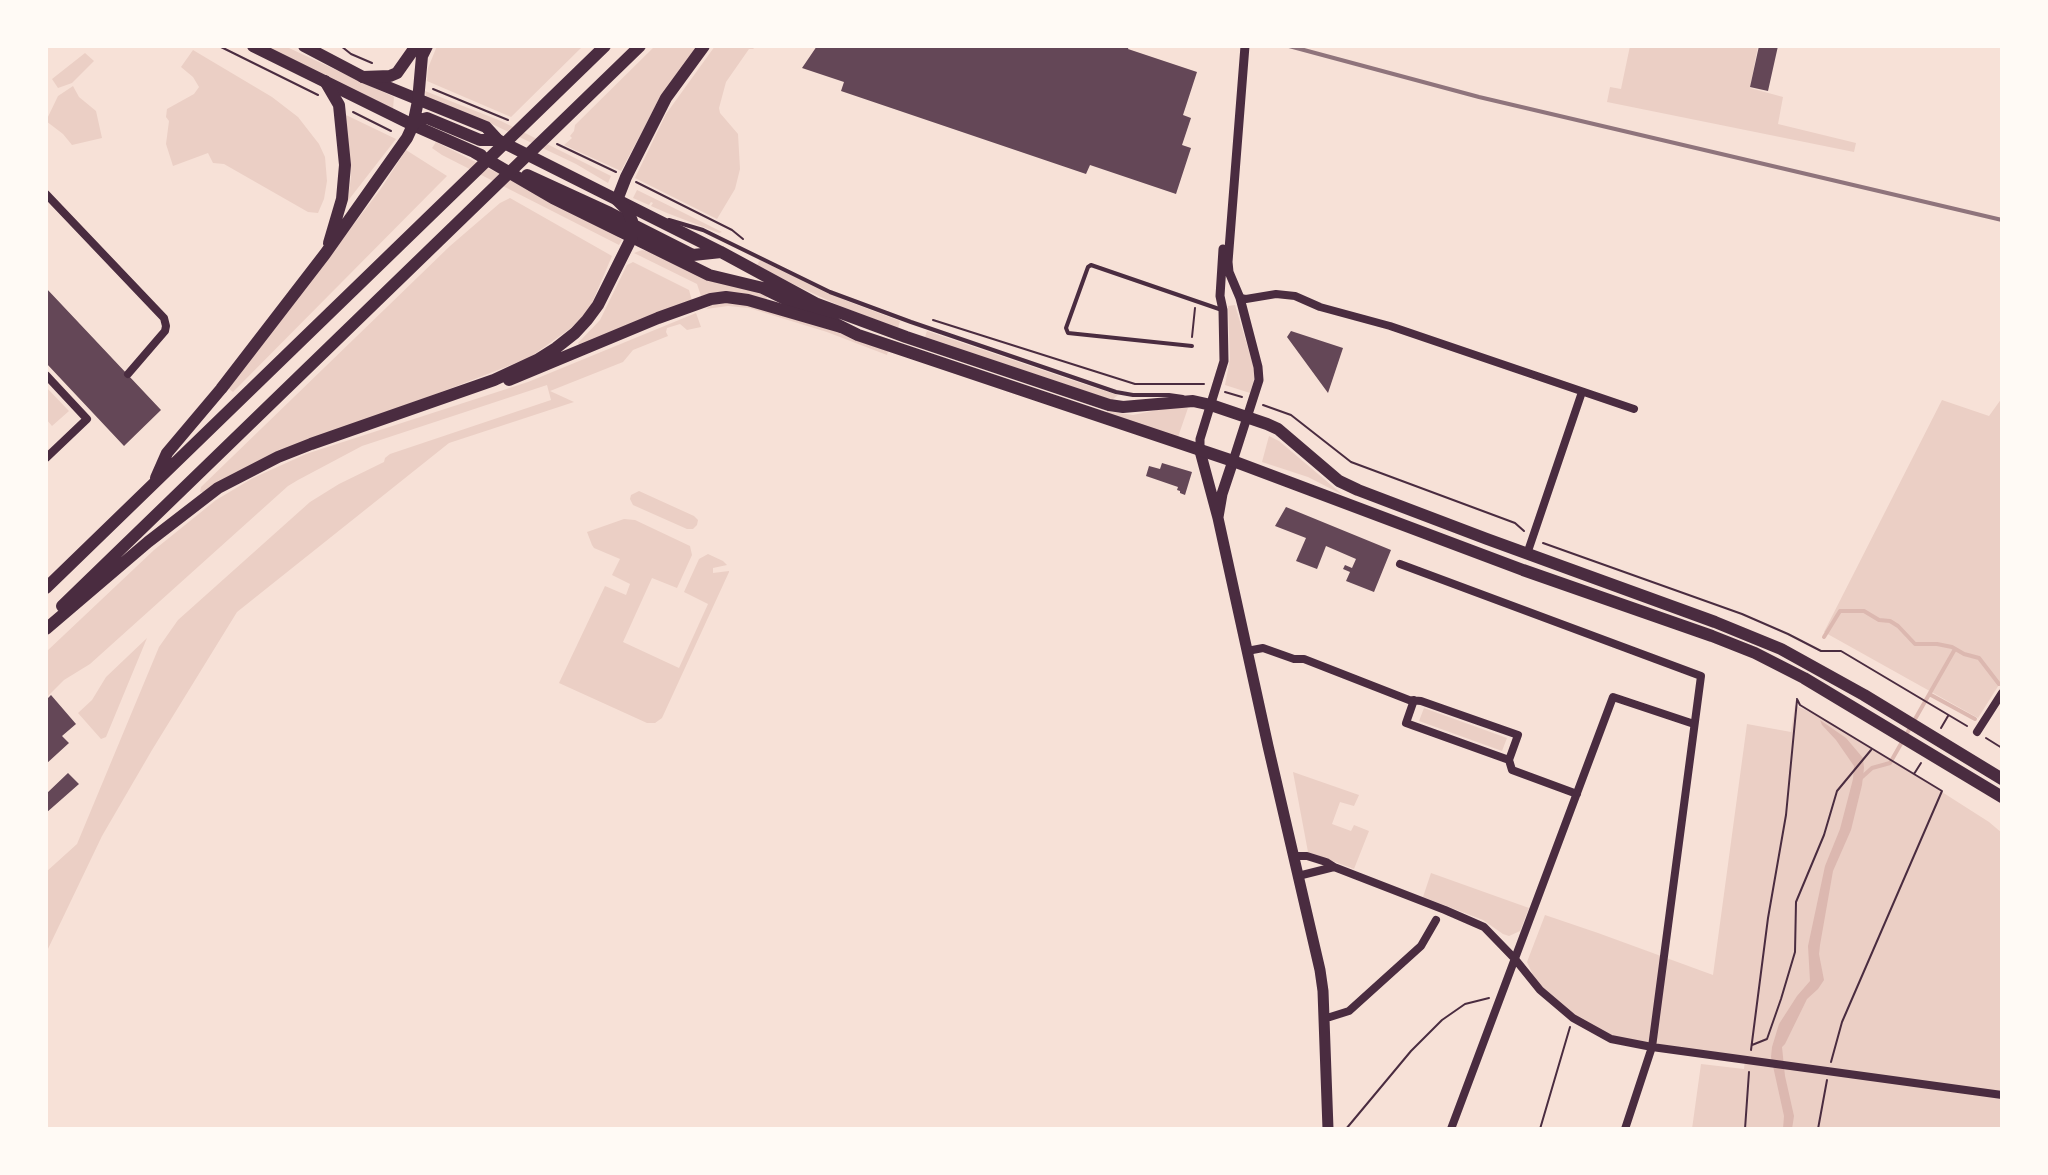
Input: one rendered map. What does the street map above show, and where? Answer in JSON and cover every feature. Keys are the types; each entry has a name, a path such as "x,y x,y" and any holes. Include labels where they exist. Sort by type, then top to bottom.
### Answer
{"main road":[{"path":"253,46 413,125 610,213 632,231 709,275 763,288 841,327"},
{"path":"304,46 363,77 486,127 498,140 817,304 1109,405 1123,407 1193,401 1278,429 1339,481 1759,639 1864,695 2002,779"},
{"path":"363,77 397,73 416,46"},
{"path":"153,484 167,453 221,389 325,254 407,138 413,125 422,56 427,46"},
{"path":"46,588 605,46"},
{"path":"46,622 640,46"},
{"path":"610,213 666,98 704,46"},
{"path":"325,81 339,105 345,165 342,199 325,254"},
{"path":"413,125 427,118 480,140 498,140"},
{"path":"474,152 553,198 632,231 693,255 721,252"},
{"path":"46,629 148,542 218,488 311,444 494,380 556,348 581,327 598,305 632,231 628,211 617,200"},
{"path":"494,380 507,381 711,299 726,297 748,300 841,327 918,356 1179,442 1726,642 1777,664 2002,797"},
{"path":"1200,451 1218,518 1320,970 1328,1129"},
{"path":"1218,518 1233,461"}],"street":[{"path":"1200,451 1200,439 1224,361 1220,274 1243,46"},
{"path":"1233,461 1259,380 1240,298 1228,262 1241,61"},
{"path":"46,194 164,318 165,331 128,374"},
{"path":"1220,296 1246,299 1276,294 1295,296 1320,307 1390,326 1634,409"},
{"path":"46,375 90,416 46,458"},
{"path":"1527,554 1582,392"},
{"path":"1400,564 1701,676 1652,1047 1625,1129"},
{"path":"1247,651 1263,648 1294,659 1304,659 1518,735 1509,760 1512,770 1577,794"},
{"path":"1977,732 2002,693"},
{"path":"1451,1129 1613,697 1694,724"},
{"path":"1414,700 1406,723 1509,760"},
{"path":"1293,856 1307,856 1326,862 1484,927 1540,990 1573,1018 1611,1039 2002,1095"},
{"path":"1298,876 1334,867"},
{"path":"1323,1017 1349,1011 1421,946 1436,920"}],"lane":[{"path":"617,200 703,230 850,301 1116,392 1181,396 1193,401"},
{"path":"1192,346 1068,333 1066,328 1089,265 1223,310"}],"path":[{"path":"219,46 391,131"},
{"path":"626,177 732,230 752,246"},
{"path":"1192,346 1193,314 1197,301"},
{"path":"929,318 1135,384 1200,383 1291,415 1351,462 1515,523 1533,539 1742,614 1821,651 1841,651 2002,748"},
{"path":"1832,1060 1842,1022 1942,791 1800,705 1797,699 1786,815 1751,1046 1767,1039 1781,999 1795,952 1796,902 1824,835 1837,791 1872,749"},
{"path":"1941,728 1949,715"},
{"path":"1914,774 1921,762"},
{"path":"1346,1129 1411,1051 1442,1020 1465,1004 1501,995"},
{"path":"1540,1129 1573,1018"},
{"path":"1745,1129 1750,1061"},
{"path":"1818,1129 1827,1080"}],"shaded area":[{"path":"265,46 289,48 394,97 393,109"},
{"path":"437,46 583,46 511,117 427,81 428,68"},
{"path":"655,46 698,46 654,109 621,171 564,145 572,138 575,125"},
{"path":"715,46 756,46 749,49 726,82 719,108 738,134 740,169 735,189 717,219 635,178 666,114"},
{"path":"1630,46 1758,46 1750,88 1783,97 1778,124 1856,143 1854,152 1607,102 1610,87 1621,89"},
{"path":"193,50 272,97 298,117 319,144 325,157 327,181 318,213 308,212 224,164 213,163 208,153 173,166 166,144 167,109 194,94 199,87 181,67"},
{"path":"85,53 94,61 72,83 58,88 52,79"},
{"path":"73,86 79,97 96,111 102,138 72,145 46,121 58,96"},
{"path":"425,91 501,121 611,176 608,183 576,164 492,124 426,97"},
{"path":"346,115 396,139 347,202 351,178"},
{"path":"436,142 618,234 622,240 619,245 442,155 432,148"},
{"path":"406,150 447,176 233,392 228,388 380,190"},
{"path":"637,190 722,232 667,213 651,206 651,202 649,205 633,198"},
{"path":"510,198 612,256 589,310 571,328 529,358 299,443 200,492 201,487 450,246"},
{"path":"642,250 768,295 766,300 711,294 701,296 697,284 634,253"},
{"path":"760,260 847,301 900,321 898,328 791,283 757,265"},
{"path":"633,262 689,290 692,301 580,346 578,343 600,320 627,265"},
{"path":"722,302 747,304 830,329 888,351 887,355 827,332 749,308 728,306 706,309"},
{"path":"1235,305 1254,368 1250,393 1225,385 1230,359 1228,306"},
{"path":"696,313 701,327 687,330 680,324 667,328 668,336 633,350 623,362 550,391 574,402 449,443 237,612 102,836 46,953 46,872 77,844 159,647 178,620 310,502 384,462 390,454 551,400 547,385 362,446 288,486 90,664 64,680 46,698 46,652 154,550 216,500 253,478 306,454 528,382"},
{"path":"927,331 1118,395 1112,400 925,337"},
{"path":"46,387 69,411 52,426 46,419"},
{"path":"2002,398 2002,680 1978,718 1824,632 1942,400 1989,416"},
{"path":"1167,408 1188,408 1178,437 1107,413 1133,415"},
{"path":"1269,436 1343,495 1308,477 1262,462"},
{"path":"639,491 694,516 698,520 697,525 687,529 633,505 631,495"},
{"path":"624,519 635,520 690,546 692,555 677,588 652,578 623,642 679,668 708,604 684,592 699,559 708,554 727,565 713,568 713,573 729,571 662,718 655,723 647,723 559,683 605,586 626,595 630,584 612,575 620,559 594,548 587,532"},
{"path":"147,638 106,737 101,739 78,713 92,700 106,677"},
{"path":"1795,705 1820,717 1942,792 2002,833 2002,1129 1692,1129 1701,1064 1744,1069 1745,1060 1611,1039 1573,1018 1540,990 1527,962 1545,915 1713,975 1747,724 1791,732"},
{"path":"1424,708 1507,738 1502,751 1419,721"},
{"path":"1820,720 1846,738 1863,758 1864,768 1851,830 1833,871 1819,954 1824,980 1807,999 1782,1047 1794,1116 1792,1129 1783,1129 1784,1116 1771,1057 1772,1047 1779,1024 1810,981 1808,946 1825,866 1840,829 1853,779 1854,766"},
{"path":"1293,772 1359,795 1354,806 1340,802 1332,824 1351,831 1354,825 1369,831 1354,869 1308,852"},
{"path":"1431,873 1529,908 1520,931 1509,936 1503,934 1483,920 1423,897"}],"building":[{"path":"817,46 1129,46 1128,49 1197,72 1183,115 1191,118 1182,145 1191,148 1176,194 1090,165 1086,174 841,91 844,82 802,68"},
{"path":"1759,46 1778,46 1768,91 1750,87"},
{"path":"46,288 161,410 124,446 46,363"},
{"path":"1291,331 1343,348 1328,393 1287,337"},
{"path":"1162,463 1192,472 1185,495 1177,490 1178,487 1146,476 1149,466 1160,469"},
{"path":"1286,507 1391,550 1374,592 1346,581 1350,572 1343,569 1345,565 1352,568 1356,559 1326,546 1317,569 1296,561 1306,538 1275,526"},
{"path":"51,695 76,724 62,736 69,743 46,764 46,700"},
{"path":"68,773 79,784 46,813 46,794"}],"waterway":[{"path":"1824,637 1840,611 1864,611 1898,626 1915,644 1952,647 1979,658 1999,684"},
{"path":"1861,778 1872,768 1890,763 1955,649"},
{"path":"1931,695 1975,719"}],"railway":[{"path":"1289,46 1479,97 2002,220"}]}
